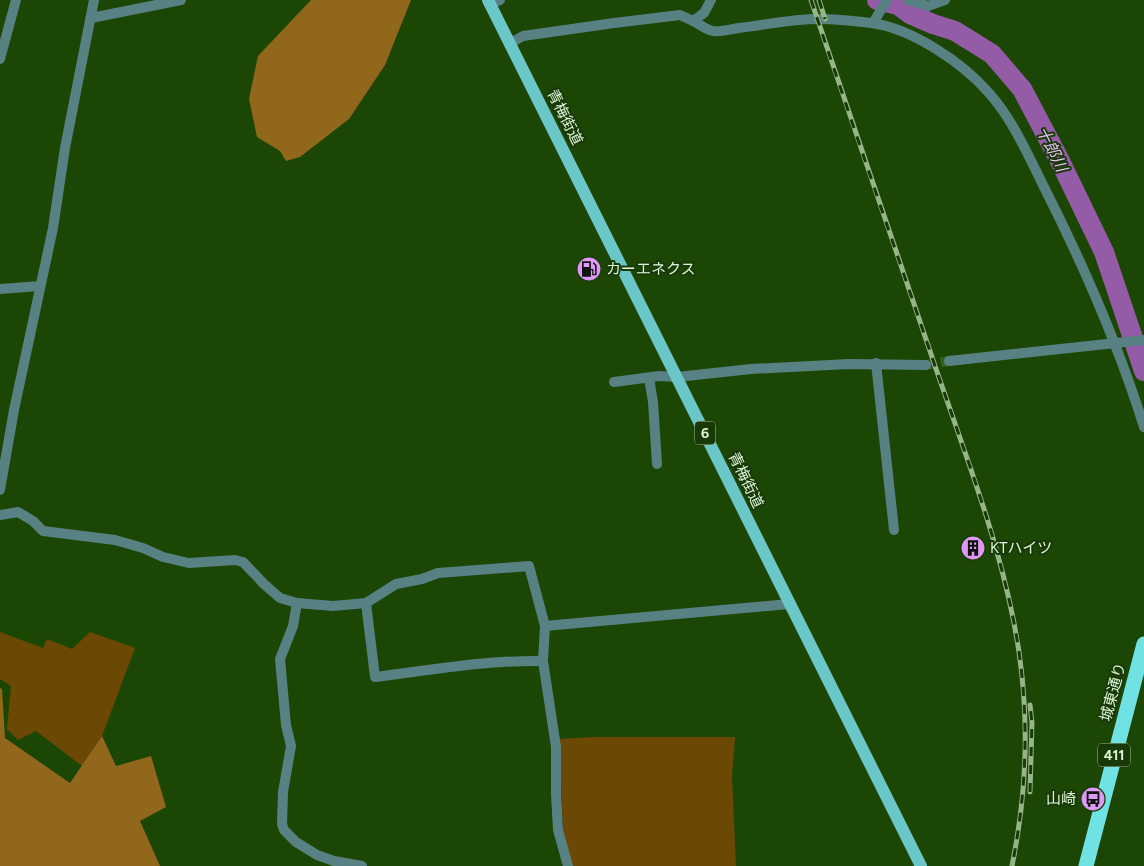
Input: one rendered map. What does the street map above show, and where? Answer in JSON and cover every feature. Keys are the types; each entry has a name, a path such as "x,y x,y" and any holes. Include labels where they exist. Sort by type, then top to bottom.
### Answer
{"highway":[{"name":"城東通り","path":"1086,866 1144,644"}],"main road":[{"name":"青梅街道","path":"493,1 510,44 921,866"}],"street":[{"path":"0,59 16,0"},
{"path":"0,490 14,410 53,228 67,139 94,0"},
{"path":"91,18 181,0"},
{"path":"693,21 704,13 711,0"},
{"path":"874,21 887,0"},
{"path":"908,0 928,6 945,0"},
{"path":"510,44 523,36 680,15 711,31 818,19 874,21 945,54 967,70 989,93 1006,115 1022,143 1064,226 1090,283 1127,374 1144,427"},
{"path":"0,289 40,286"},
{"path":"949,361 1144,340"},
{"path":"876,363 894,530"},
{"path":"614,382 751,369 876,363 926,365"},
{"path":"648,378 653,402 658,464"},
{"path":"0,515 18,512 34,521 43,531 115,540 143,548 163,557 189,562 235,560 243,562 280,598 297,603 333,606 366,603 396,584 422,579 438,573 529,566 545,626 543,661 556,747 558,830 568,866"},
{"path":"297,603 293,626 280,659 286,725 291,746 283,792 282,824 284,830 296,842 317,855 334,861 362,866"},
{"path":"366,603 375,677 455,666 543,661"},
{"path":"545,626 789,604"}],"shaded area":[{"path":"311,0 411,0 385,65 349,119 300,157 286,161 280,151 257,137 249,99 258,56"},
{"path":"0,632 43,648 47,639 72,649 90,632 135,648 102,736 82,766 36,731 18,740 7,729 11,686 0,679"},
{"path":"0,688 2,689 5,738 70,783 102,736 116,766 151,756 166,807 140,821 160,866 0,866"},
{"path":"592,737 735,737 732,777 736,866 572,866 563,829 559,739"}],"waterway":[{"name":"十郎川","path":"877,0 898,5 910,14 955,31 992,54 1022,89 1060,161 1104,252 1144,371"}],"tunnel":[{"path":"926,365 949,361"}],"railway":[{"path":"811,0 976,486 998,554 1006,588 1019,653 1025,714 1024,775 1012,866"},
{"path":"819,0 825,19"},
{"path":"1030,705 1032,723 1030,792"}],"place":[{"name":"カーエネクス","path":"589,269"},
{"name":"KTハイツ","path":"973,548"},
{"name":"山崎","path":"1093,799"}]}
